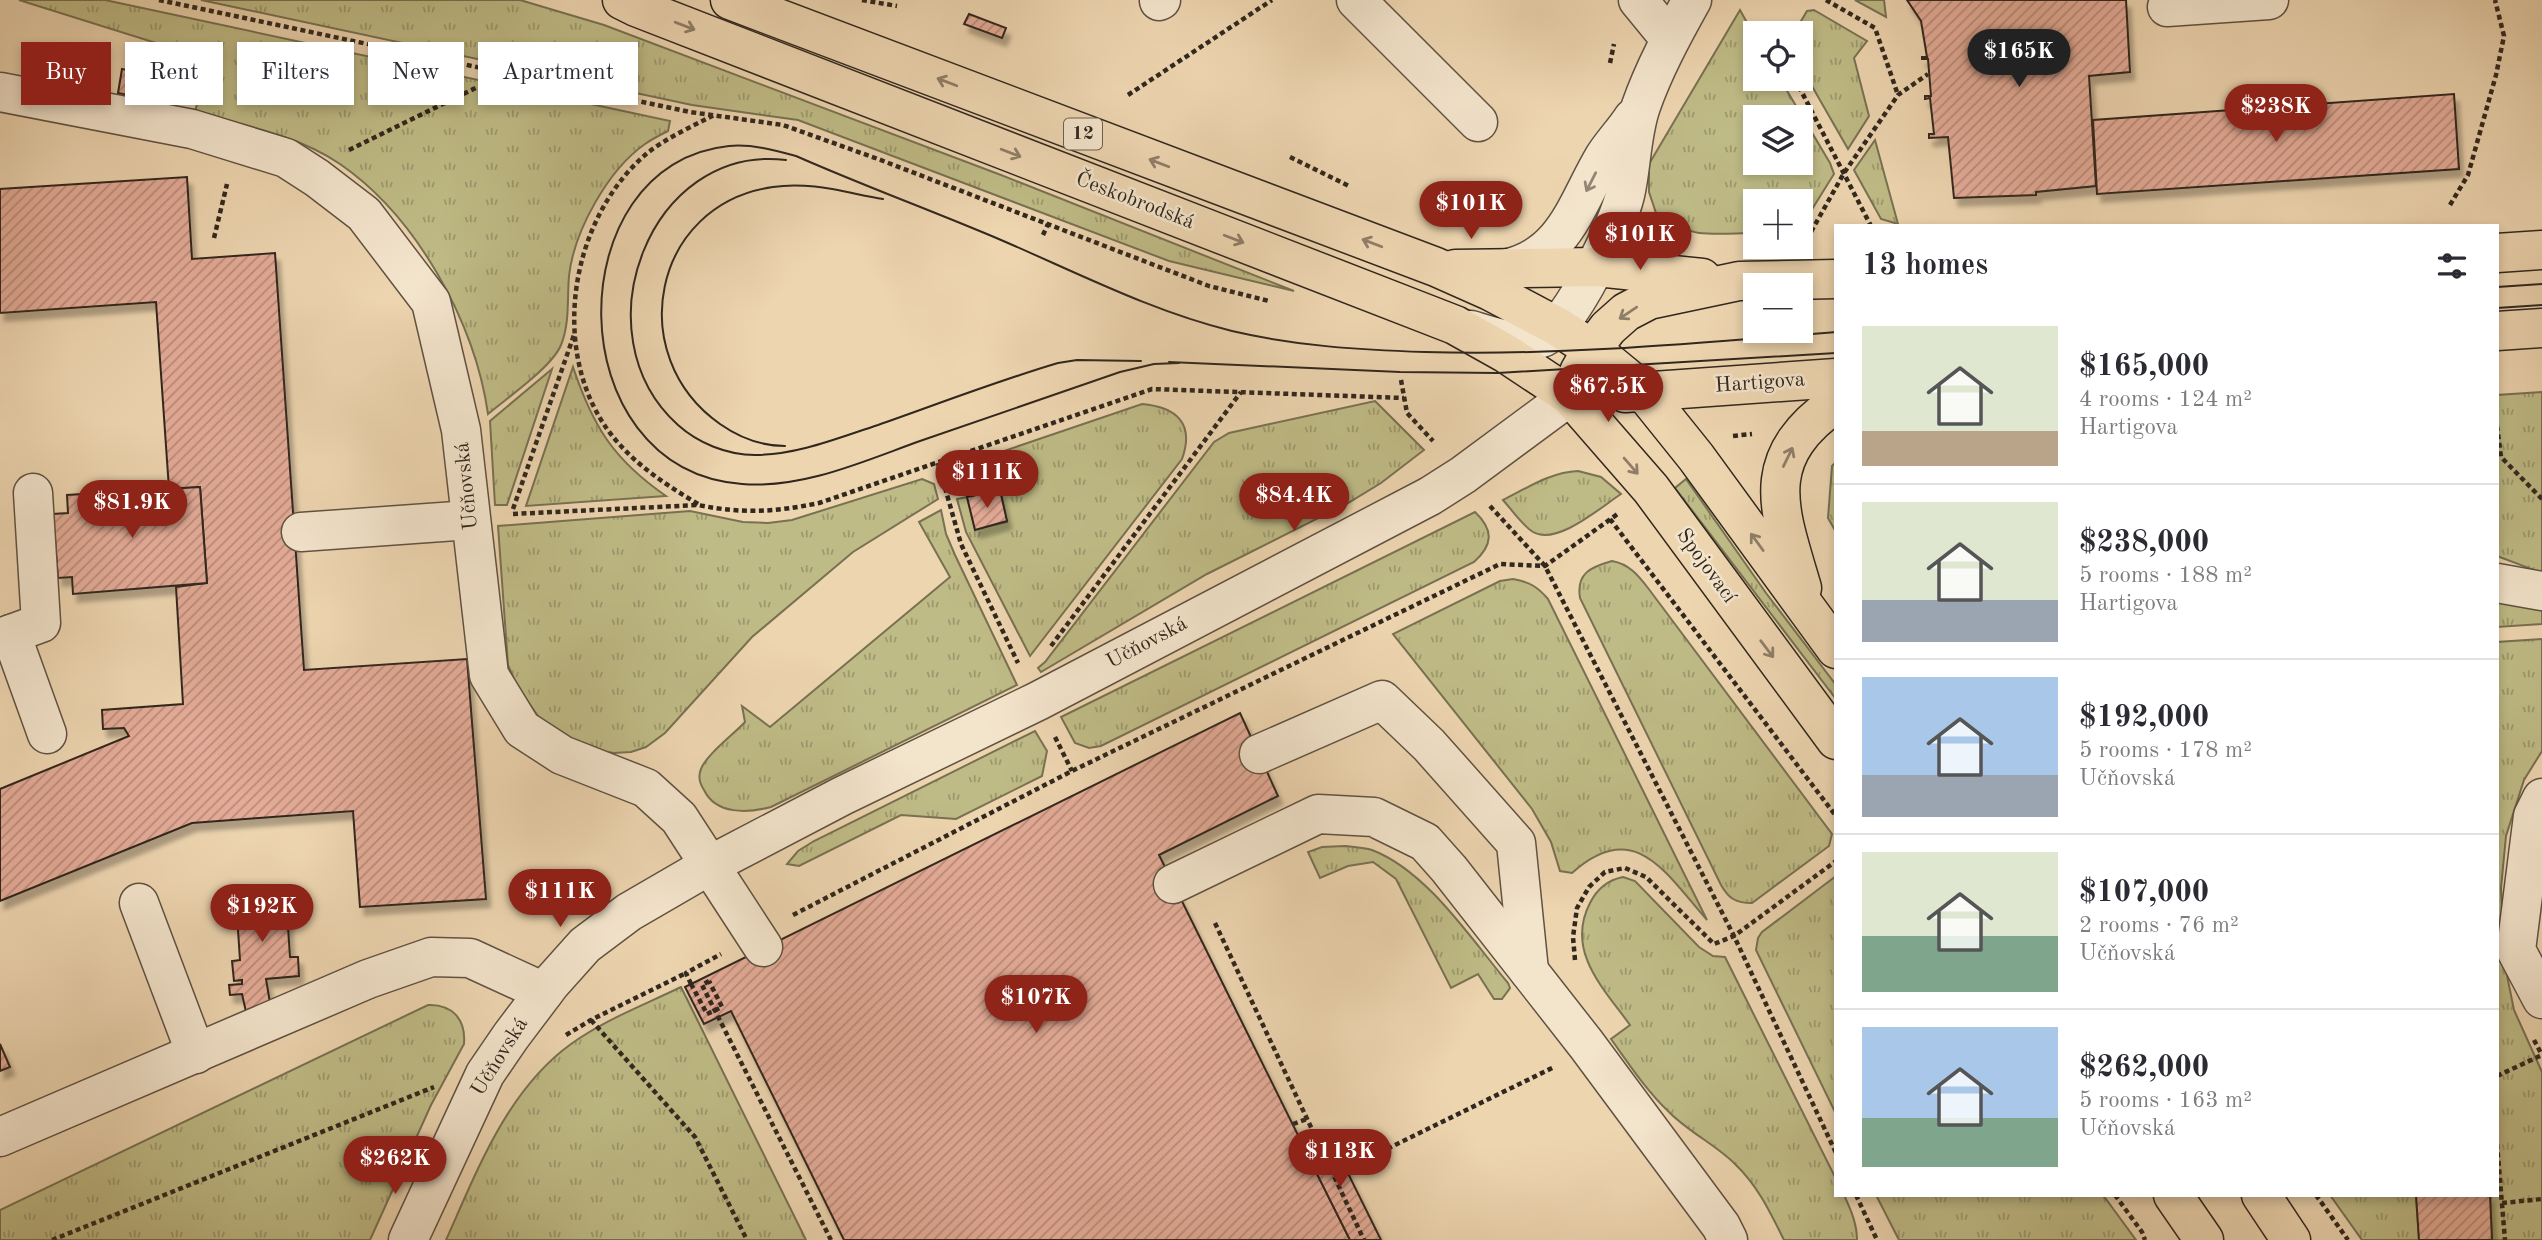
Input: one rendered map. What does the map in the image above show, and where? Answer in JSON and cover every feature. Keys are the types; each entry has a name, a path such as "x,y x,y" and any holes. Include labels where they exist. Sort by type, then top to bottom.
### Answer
{"main road":[{"name":"Českobrodská","path":"622,0 1455,325 1505,353 1570,396"},
{"name":"Českobrodská","path":"730,0 1436,267 1490,291 1558,327"},
{"path":"2499,253 2542,250"},
{"path":"1436,267 1467,271 1597,267 1739,281 1834,279"},
{"path":"1643,391 1570,396 1592,349 1608,328 1626,312 1649,300 1739,281"},
{"path":"1558,327 1592,349 1643,391 1696,457 1834,646"},
{"path":"2499,331 2542,328"},
{"name":"Hartigova","path":"1643,391 1834,378"},
{"name":"Spojovací","path":"1570,396 1651,489 1834,737"},
{"path":"1811,617 1782,519 1779,486 1787,457 1800,435 1809,423 1834,404"},
{"path":"2174,1197 2204,1240"},
{"path":"2262,1197 2291,1240"}],"street":[{"path":"1356,0 1478,122"},
{"path":"1639,0 1670,39"},
{"path":"1504,269 1533,261 1560,235 1584,198 1605,156 1641,105 1670,39 1692,0"},
{"path":"2167,7 2269,0"},
{"name":"Učňovská","path":"0,92 192,129 286,158 363,214 430,302 461,430 489,675 522,729 562,755 646,788 679,818 710,865"},
{"path":"1455,325 1498,339 1518,341 1541,338 1558,327 1597,267 1618,219 1626,194 1633,132 1641,105"},
{"name":"Učňovská","path":"408,1240 485,1074 544,992 585,945 629,912 710,865 842,796 1038,701 1447,486 1570,396"},
{"path":"33,493 41,623 6,636 47,734"},
{"path":"301,532 470,520"},
{"path":"2499,583 2542,591"},
{"path":"1259,754 1382,700 1429,745 1516,843 1529,971"},
{"path":"2542,798 2533,816 2516,950 2542,999"},
{"path":"1173,884 1318,814 1374,817 1425,842 1529,971 1721,1226 1728,1240"},
{"path":"710,865 760,941"},
{"path":"139,902 196,1054"},
{"path":"0,1137 368,979 431,957 470,958 544,992"}],"path":[{"path":"159,0 478,68"},
{"path":"862,0 897,6"},
{"path":"1128,95 1272,0"},
{"path":"1826,0 1875,28 1898,95"},
{"path":"2450,205 2468,175 2496,75 2504,37 2495,0"},
{"path":"1813,229 1844,173 1898,95 1928,74"},
{"path":"317,178 336,157 478,87"},
{"path":"1801,91 1870,224"},
{"path":"638,101 690,112 783,125 1209,286 1277,303"},
{"path":"716,114 648,153 627,173 609,196 579,268 574,334 511,514 698,505 726,511 756,513 819,503 1152,389 1242,390 1404,398"},
{"path":"215,238 237,143"},
{"path":"1043,235 1048,224"},
{"path":"574,334 585,385 605,426 636,463 698,505"},
{"path":"1401,380 1407,413 1433,441"},
{"path":"1049,649 1242,390"},
{"path":"2499,441 2501,457 2542,499"},
{"path":"938,463 961,544 1038,701"},
{"path":"1489,505 1545,566 1734,936 1834,1149"},
{"path":"747,1240 695,1137 591,1020 686,973 760,941 1072,771 1500,564 1545,566 1611,519 1834,813"},
{"path":"1215,923 1364,1240"},
{"path":"686,973 707,1014 722,1007 709,982 702,985 831,1240"},
{"path":"2499,1075 2542,1055"},
{"path":"52,1240 442,1083"},
{"path":"1293,1124 1307,1118"},
{"path":"2499,1168 2505,1240"},
{"path":"1857,1197 1877,1240"},
{"path":"2116,1197 2145,1240"},
{"path":"2317,1197 2348,1240"},
{"path":"2502,1203 2542,1199"}],"green space":[{"path":"19,0 105,0 301,42 237,42 237,105 354,105 354,53 368,56 368,105 464,105 464,77 478,80 478,105 595,105 670,121 668,131 645,144 618,169 585,221 572,258 566,328 556,354 539,372 488,414 481,379 456,309 417,242 394,213 368,186 340,164 306,145 270,132 195,112 197,105 223,105 223,42 153,42"},
{"path":"201,0 520,0 604,25 1001,175 1294,291 1169,261 798,120 692,105 638,93 638,42 478,42 478,59 464,56 464,42 397,42"},
{"path":"1855,0 1884,0 1886,17"},
{"path":"1740,10 1746,21 1743,21 1743,91 1787,91 1795,105 1743,105 1743,175 1813,175 1813,134 1834,174 1813,208 1813,189 1743,189 1743,233 1693,232 1670,220 1658,219 1649,192 1649,164"},
{"path":"1814,10 1867,41 1854,58 1869,116 1848,149 1813,88 1813,21 1801,21 1807,11"},
{"path":"1875,140 1898,224 1881,219 1854,170"},
{"path":"573,367 589,407 608,440 632,469 666,496 526,506"},
{"path":"552,369 507,505 495,505 490,421"},
{"path":"2542,392 2542,573 2499,557 2499,395"},
{"path":"1375,401 1424,450 1381,483 1348,503 1207,574 1041,672 1038,668 1214,442 1229,433"},
{"path":"1142,404 1164,409 1180,419 1186,436 1182,459 1030,656 966,532 957,499 967,497 975,529 1007,522 998,480 955,489 952,477 957,467"},
{"path":"1834,464 1834,528 1828,518"},
{"path":"1578,471 1601,477 1621,494 1566,530 1543,535 1533,532 1503,500 1549,477"},
{"path":"922,479 934,484 938,499 853,552 752,637 665,733 646,747 631,752 614,753 577,743 540,719 517,686 508,665 498,526 690,511 743,522 768,523 792,520"},
{"path":"1686,479 1766,593 1834,682 1834,696 1675,488"},
{"path":"941,510 946,534 955,555 1017,685 771,807 743,811 716,804 703,788 700,772 708,757 745,722 742,706 770,727 950,577 919,522"},
{"path":"1475,512 1486,525 1489,537 1485,550 1474,562 1101,746 1089,748 1075,743 1061,717"},
{"path":"1612,561 1628,567 1644,583 1832,834 1829,846 1752,903 1734,899 1721,885 1580,598 1580,583 1587,572"},
{"path":"1513,579 1532,585 1548,599 1707,920 1663,870 1648,858 1632,851 1614,850 1594,857 1572,873 1560,871 1551,842 1532,809 1393,634 1500,581"},
{"path":"2499,589 2542,605 2542,624 2499,627"},
{"path":"2542,639 2542,751 2524,780 2506,836 2501,888 2504,961 2514,1010 2542,1072 2542,1240 2492,1240 2490,1197 2499,1197 2499,642"},
{"path":"1035,731 1047,751 1042,776 956,819 901,815 799,866 787,864 798,851 814,841"},
{"path":"1345,846 1372,850 1392,860 1429,890 1508,983 1510,988 1502,999 1494,999 1478,974 1451,988 1396,879 1373,862 1348,866 1320,878 1308,852 1322,847"},
{"path":"1618,878 1635,881 1699,947 1713,956 1725,957 1834,1175 1834,1197 1845,1197 1855,1223 1857,1240 1784,1240 1763,1200 1743,1172 1660,1103 1611,1039 1630,1025 1599,983 1585,953 1582,937 1583,921 1593,898 1600,889"},
{"path":"1834,878 1834,1110 1756,950 1762,932"},
{"path":"681,987 806,1240 446,1240 496,1133 529,1084 571,1044 624,1013"},
{"path":"428,1005 444,1007 456,1015 463,1028 464,1044 431,1105 370,1240 0,1240 0,1210"},
{"path":"1877,1197 2104,1197 2136,1240 1899,1240"},
{"path":"2331,1197 2416,1197 2419,1240 2362,1240"}],"building":[{"path":"1907,0 2126,0 2130,72 2089,76 2096,186 2036,192 2036,195 1954,198 1948,137 1929,138 1929,134 1934,134 1930,98 1925,99 1925,96 1931,96 1928,59 1922,59 1927,57 1921,21"},
{"path":"969,14 1006,28 1002,38 964,24"},
{"path":"122,69 125,70 125,94 118,93"},
{"path":"2454,94 2459,169 2097,194 2093,120"},
{"path":"187,177 192,259 275,253 304,670 467,659 486,899 360,907 353,811 192,823 0,901 0,789 129,736 124,728 103,729 102,710 183,704 176,587 207,583 200,487 169,489 156,302 0,313 0,189"},
{"path":"200,487 207,583 73,594 72,577 58,578 53,514 68,513 67,495"},
{"path":"1000,490 1007,521 975,530 967,497"},
{"path":"1240,713 1278,796 1159,855 1350,1240 844,1240 731,1011 704,1024 685,987"},
{"path":"293,891 295,911 287,912 290,957 298,957 299,976 266,979 270,1003 246,1012 242,994 230,995 229,985 242,984 242,980 234,981 232,961 240,960 237,915 229,916 228,896"},
{"path":"0,1044 10,1067 0,1071"},
{"path":"1328,1133 1381,1240 1350,1240 1302,1144"},
{"path":"2416,1197 2490,1197 2492,1240 2419,1240"}],"tram line":[{"path":"1179,363 1154,364 1120,372 833,472 788,482 742,484 681,466 637,428 611,375 601,316 608,257 632,204 673,165 729,146 746,146 796,156 1173,313 1232,331 1280,340 1401,351 1476,353 1630,348 1834,332"},
{"path":"786,160 738,163 698,181 665,212 643,252 632,297 633,343 648,387 678,425 695,437 734,453 755,455 786,452 833,440 1058,363 1077,360 1141,361"},
{"path":"785,446 751,440 720,424 689,395 670,361 662,324 665,286 677,252 700,222 732,199 773,187 815,187 883,199"},
{"path":"2499,287 2542,284"},
{"path":"2499,308 2542,305"},
{"path":"1169,362 1400,372 1498,373 1834,353"}]}
